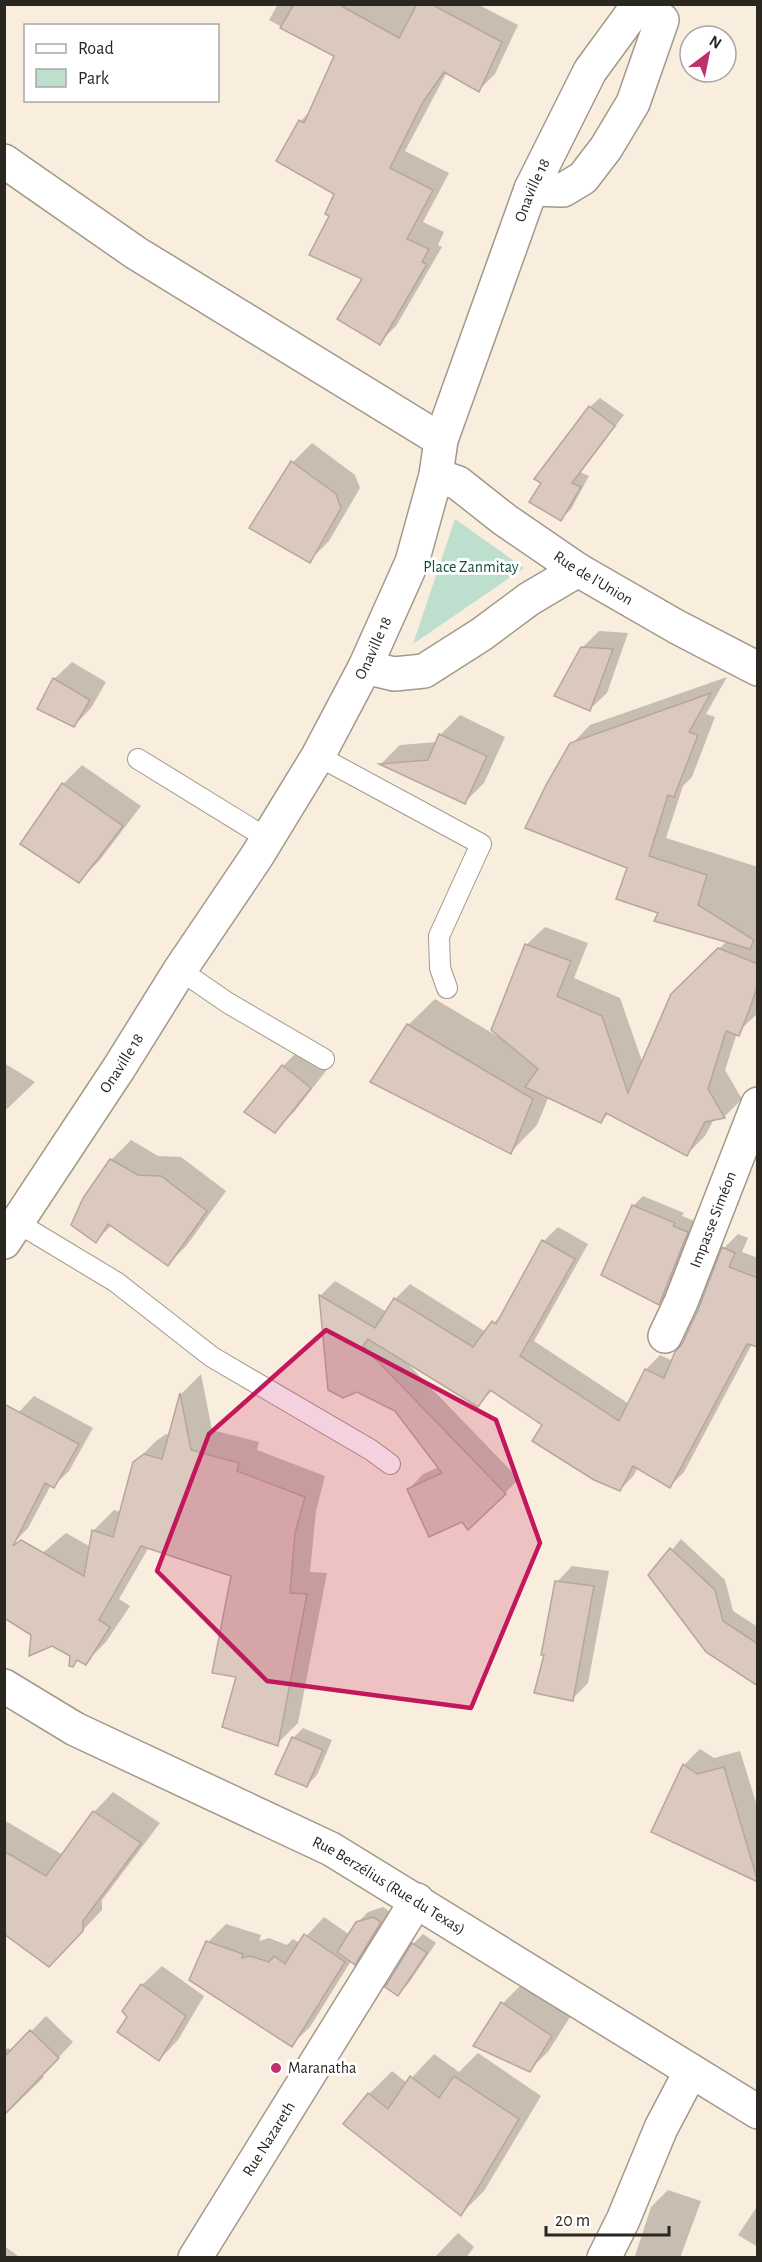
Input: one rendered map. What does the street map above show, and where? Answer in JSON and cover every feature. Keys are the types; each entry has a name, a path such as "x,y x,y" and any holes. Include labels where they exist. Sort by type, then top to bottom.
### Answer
{"street":[{"name":"Onaville 18","path":"11,1232 119,1068 180,970 268,839 318,756 365,667 412,562 436,475 441,440 531,189 590,71 650,12"},
{"path":"531,189 562,190 583,178 606,148 633,103 650,12"},
{"path":"4,161 136,253 441,440"},
{"name":"Rue de l'Union","path":"436,475 458,483 505,520 578,570 677,627 758,669"},
{"path":"365,667 394,674 424,671 482,634 529,599 578,570"},
{"name":"Impasse Siméon","path":"665,1336 681,1302 758,1104"},
{"name":"Rue Berzélius (Rue du Texas)","path":"4,1686 75,1729 332,1849 758,2112"},
{"name":"Rue Nazareth","path":"195,2258 417,1900"},
{"path":"604,2258 661,2128 691,2071"}],"lane":[{"path":"318,756 481,844 439,936 440,968 447,988"},
{"path":"138,759 268,839"},
{"path":"180,970 228,1003 324,1059"},
{"path":"11,1232 116,1282 212,1357 390,1464"}],"highlighted area":[{"path":"326,1330 496,1420 540,1543 471,1708 267,1681 157,1571 209,1434"}],"green space":[{"name":"Place Zanmitay","path":"455,519 524,568 413,644"}],"building":[{"path":"294,4 338,4 399,38 417,4 431,4 502,42 479,92 444,72 423,102 390,168 433,190 407,239 429,249 422,262 427,264 380,345 337,319 362,279 309,255 329,216 325,214 334,194 276,161 299,120 304,123 334,56 280,28"},
{"path":"589,406 615,426 572,483 581,487 561,521 529,502 541,483 534,479"},
{"path":"291,461 336,494 341,508 310,563 249,528"},
{"path":"581,647 613,649 590,711 554,696"},
{"path":"53,678 90,700 74,727 37,709"},
{"path":"711,693 689,732 698,735 674,797 668,795 649,856 707,875 698,905 754,940 750,949 654,921 658,913 616,899 627,868 525,828 570,743"},
{"path":"439,734 487,756 465,804 379,764 428,760"},
{"path":"62,783 123,826 79,883 20,844"},
{"path":"525,944 571,961 557,996 602,1016 628,1093 671,994 718,948 758,964 758,984 739,1036 726,1031 708,1089 725,1118 705,1122 687,1156 606,1113 601,1123 525,1087 538,1069 491,1030"},
{"path":"407,1024 533,1099 511,1154 370,1082"},
{"path":"282,1065 311,1088 275,1133 244,1112"},
{"path":"110,1159 138,1175 161,1176 207,1211 168,1266 108,1224 96,1243 71,1225 83,1198"},
{"path":"632,1205 675,1223 673,1226 688,1232 659,1305 601,1275"},
{"path":"542,1240 575,1259 520,1356 619,1421 645,1369 664,1378 698,1310 722,1247 735,1253 729,1267 758,1278 758,1347 747,1344 670,1488 633,1466 620,1491 594,1480 532,1441 542,1425 490,1390 478,1407 368,1339 363,1346 506,1494 468,1530 462,1522 429,1537 407,1489 442,1473 395,1411 357,1392 343,1398 328,1390 319,1295 375,1328 394,1298 473,1347 492,1321 496,1324"},
{"path":"180,1393 191,1450 239,1463 237,1471 305,1497 295,1533 290,1593 307,1594 278,1746 222,1727 236,1677 212,1673 231,1576 141,1546 99,1620 110,1627 86,1665 77,1660 73,1667 69,1666 70,1656 52,1646 29,1656 31,1635 4,1618 4,1404 79,1444 54,1488 45,1483 13,1546 21,1540 84,1576 92,1530 113,1537 133,1462 144,1454 162,1459"},
{"path":"670,1548 715,1590 723,1621 758,1644 758,1686 706,1652 648,1575"},
{"path":"555,1581 594,1586 573,1701 534,1693 544,1655 541,1655"},
{"path":"292,1737 323,1750 307,1787 275,1774"},
{"path":"683,1764 697,1774 724,1767 758,1882 651,1832"},
{"path":"93,1811 141,1843 83,1921 83,1931 49,1967 4,1934 4,1851 46,1876"},
{"path":"373,1917 381,1922 355,1965 337,1952 356,1922"},
{"path":"304,1934 345,1962 292,2047 189,1980 206,1941 243,1954 242,1958 250,1956 269,1962 274,1956 285,1964"},
{"path":"412,1943 427,1953 398,1996 385,1987"},
{"path":"141,1984 186,2016 159,2061 117,2032 127,2017 122,2011"},
{"path":"501,2002 552,2036 530,2072 473,2046"},
{"path":"30,2030 59,2058 4,2115 4,2057"},
{"path":"410,2076 439,2098 454,2076 519,2119 461,2216 343,2124 368,2093 388,2109"}],"place":[{"name":"Maranatha","path":"276,2068"}]}
